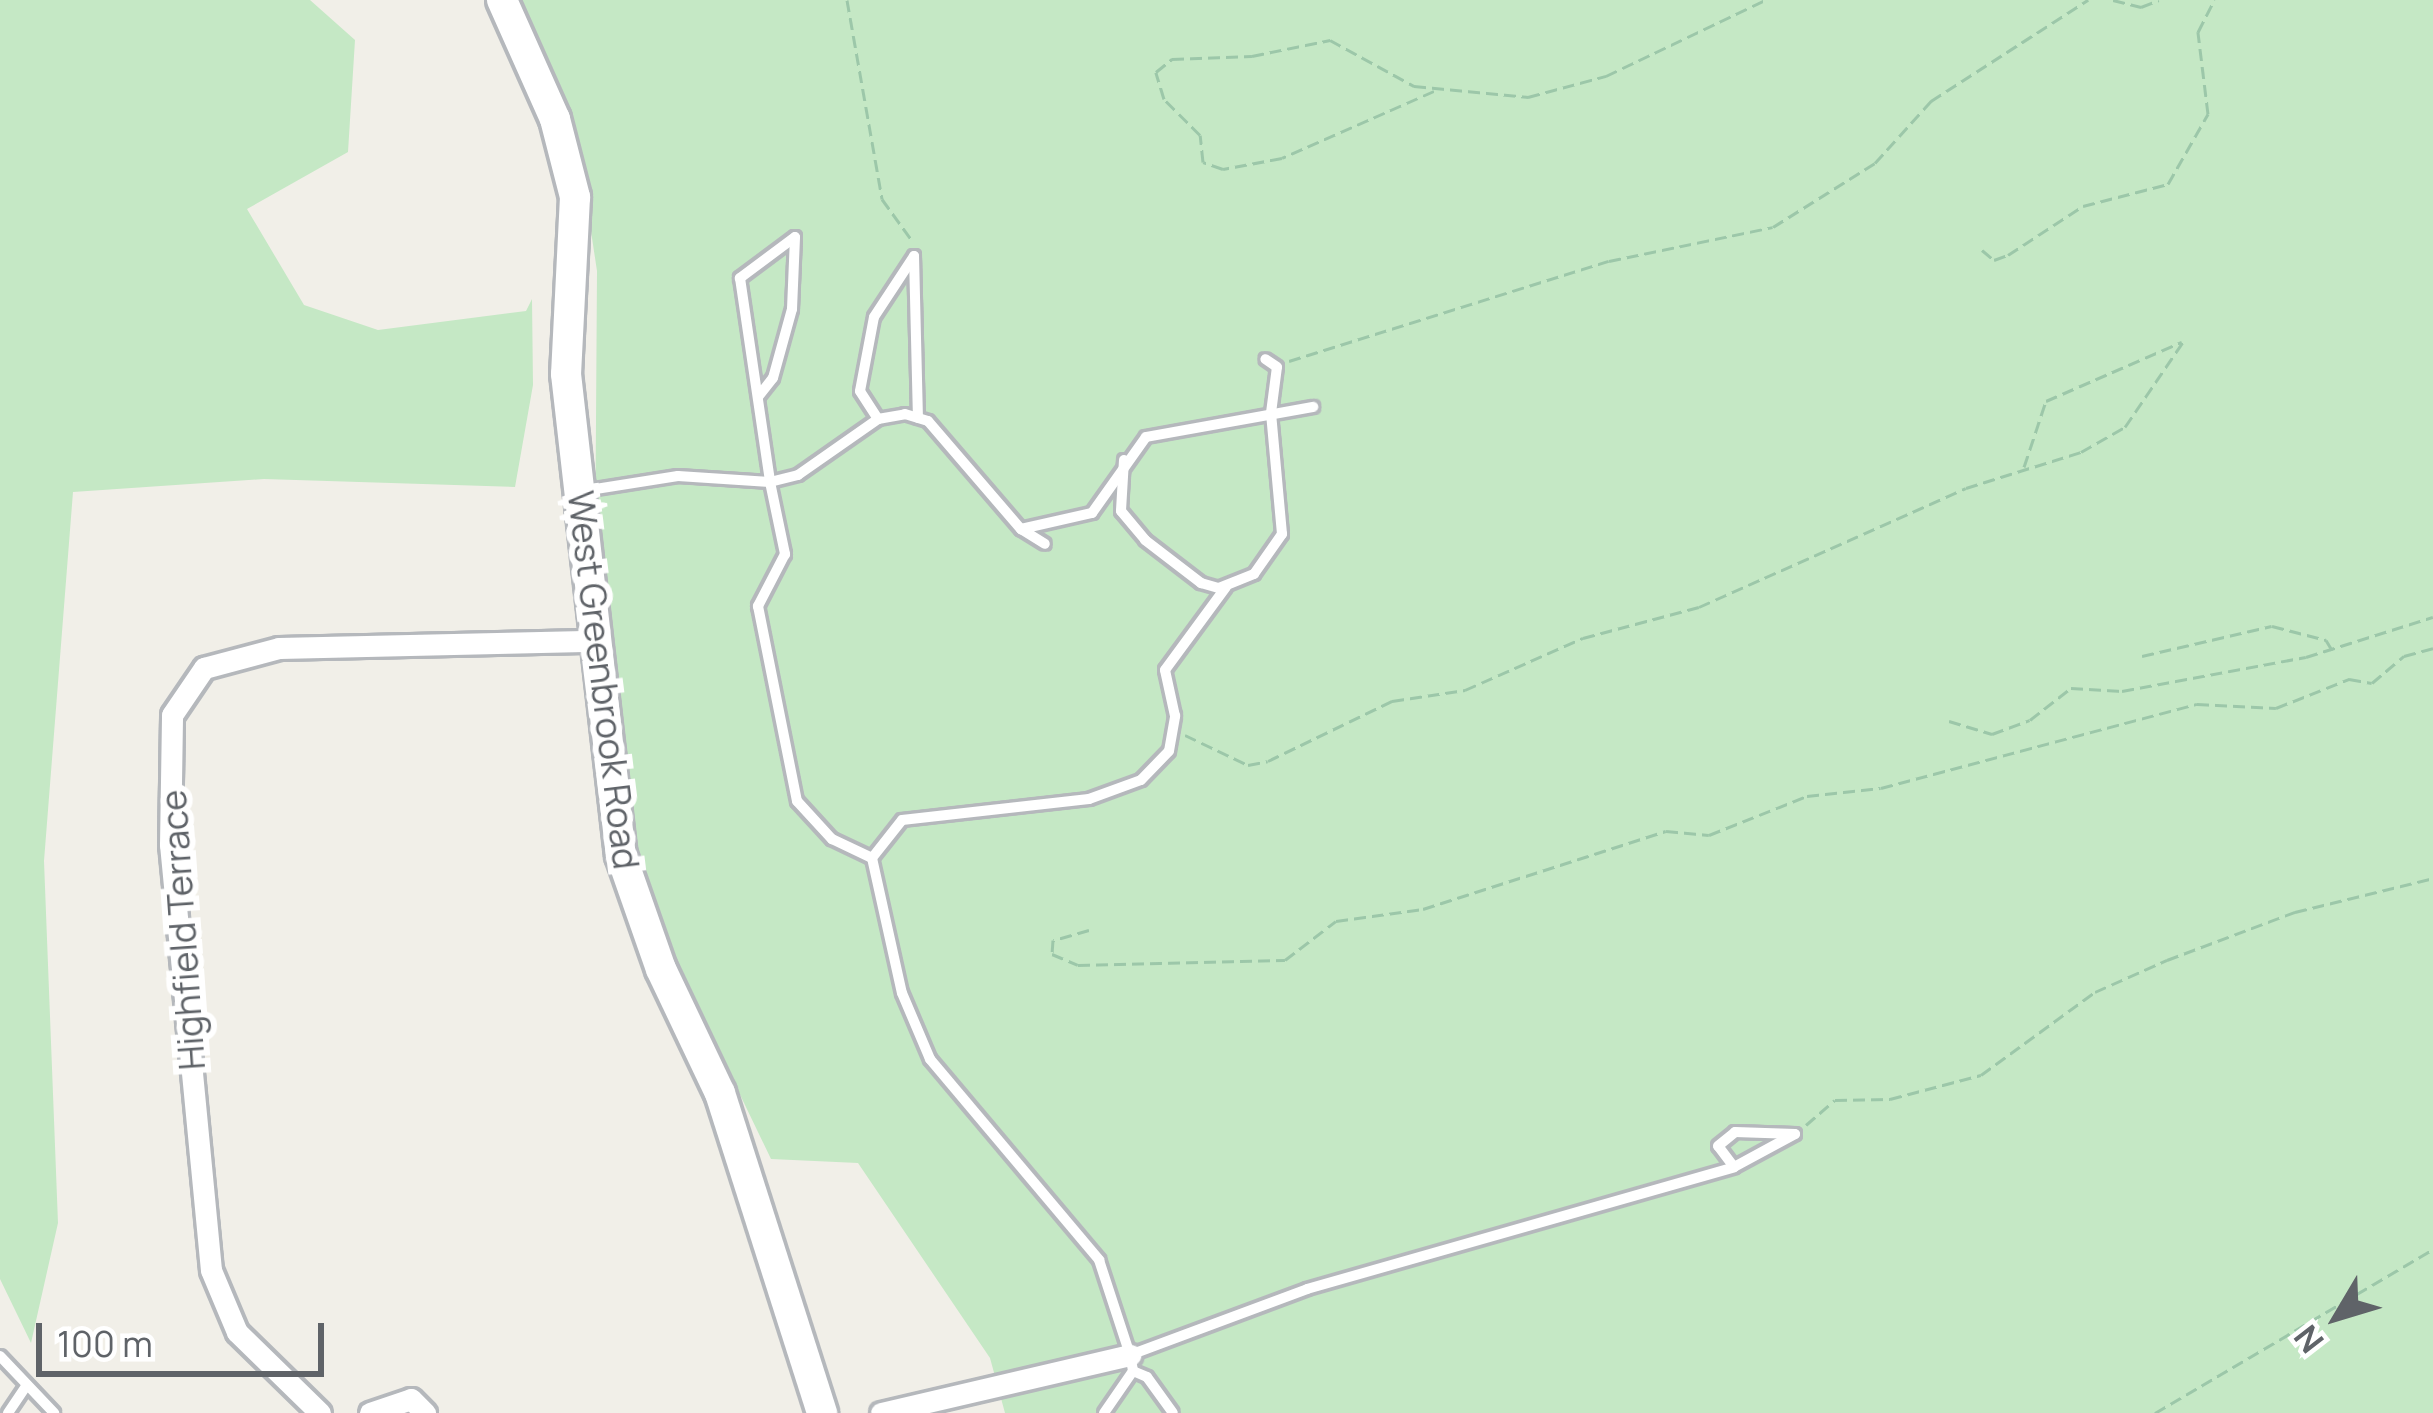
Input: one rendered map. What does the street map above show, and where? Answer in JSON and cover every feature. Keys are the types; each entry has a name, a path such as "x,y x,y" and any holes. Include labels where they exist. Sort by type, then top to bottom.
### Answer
{"street":[{"name":"West Greenbrook Road","path":"502,0 541,81 575,197 565,356 627,880 720,1094 801,1348 817,1413"},
{"name":"Highfield Terrace","path":"320,1413 237,1332 211,1270 170,845 172,715 204,668 280,648 595,640"},
{"path":"881,1413 1131,1363"},
{"path":"370,1413 411,1399 425,1413"}],"lane":[{"path":"758,397 773,378 792,309 795,237 740,278 770,482 784,554 758,606 797,801 832,839 872,858"},
{"path":"878,419 860,391 874,317 914,256 918,418"},
{"path":"872,858 902,820 1123,790 1169,752 1173,729 1165,670 1226,587 1254,574 1282,535 1271,363"},
{"path":"1021,529 1092,513 1134,445 1171,428 1313,406"},
{"path":"580,491 678,476 770,482 798,475 878,419 918,418 953,445 1021,529 1046,544"},
{"path":"1124,460 1118,492 1129,525 1201,583 1226,587"},
{"path":"872,858 902,993 930,1059 1099,1260 1131,1363 1173,1413"},
{"path":"1734,1167 1718,1146 1735,1132 1770,1127 1796,1134"},
{"path":"1104,1413 1131,1363 1307,1289 1734,1167 1796,1134"},
{"path":"0,1356 54,1413"},
{"path":"8,1413 27,1385"}],"path":[{"path":"847,0 882,199 916,245"},
{"path":"1434,92 1282,158 1223,169 1203,162 1200,135 1164,99 1156,72 1172,59 1252,56 1330,40 1434,92 1528,97 1578,86 1765,0"},
{"path":"1271,363 1453,304 1534,290 1652,249 1749,238 1875,163 1931,101 2088,0"},
{"path":"2113,0 2141,7 2159,0"},
{"path":"1982,250 1994,260 2083,206 2168,184 2208,114 2198,32 2214,0"},
{"path":"1173,729 1248,765 1268,761 1392,701 1466,690 1583,638 1699,607 1733,585 1816,561 1966,488 2024,470 2125,427 2183,342 2046,400 2024,470"},
{"path":"1949,721 1992,734 2030,720 2071,688 2122,692 2332,650 2433,617"},
{"path":"2142,656 2272,626 2326,640 2332,650"},
{"path":"1089,930 1053,940 1052,954 1078,965 1285,959 1336,921 1423,909 1666,831 1709,835 1807,796 1881,788 2197,704 2276,708 2349,679 2372,683 2404,656 2433,648"},
{"path":"1796,1134 1834,1100 1889,1099 1992,1070 2095,992 2168,960 2295,912 2433,878"},
{"path":"2156,1413 2433,1249"}],"green space":[{"path":"0,0 310,0 355,40 348,152 247,209 304,305 378,330 526,311 532,299 533,385 515,487 264,479 73,492 44,861 58,1223 31,1343 0,1279"},
{"path":"518,0 2433,0 2433,1413 1005,1413 990,1358 858,1163 771,1159 628,862 595,570 597,271 576,132"}]}
